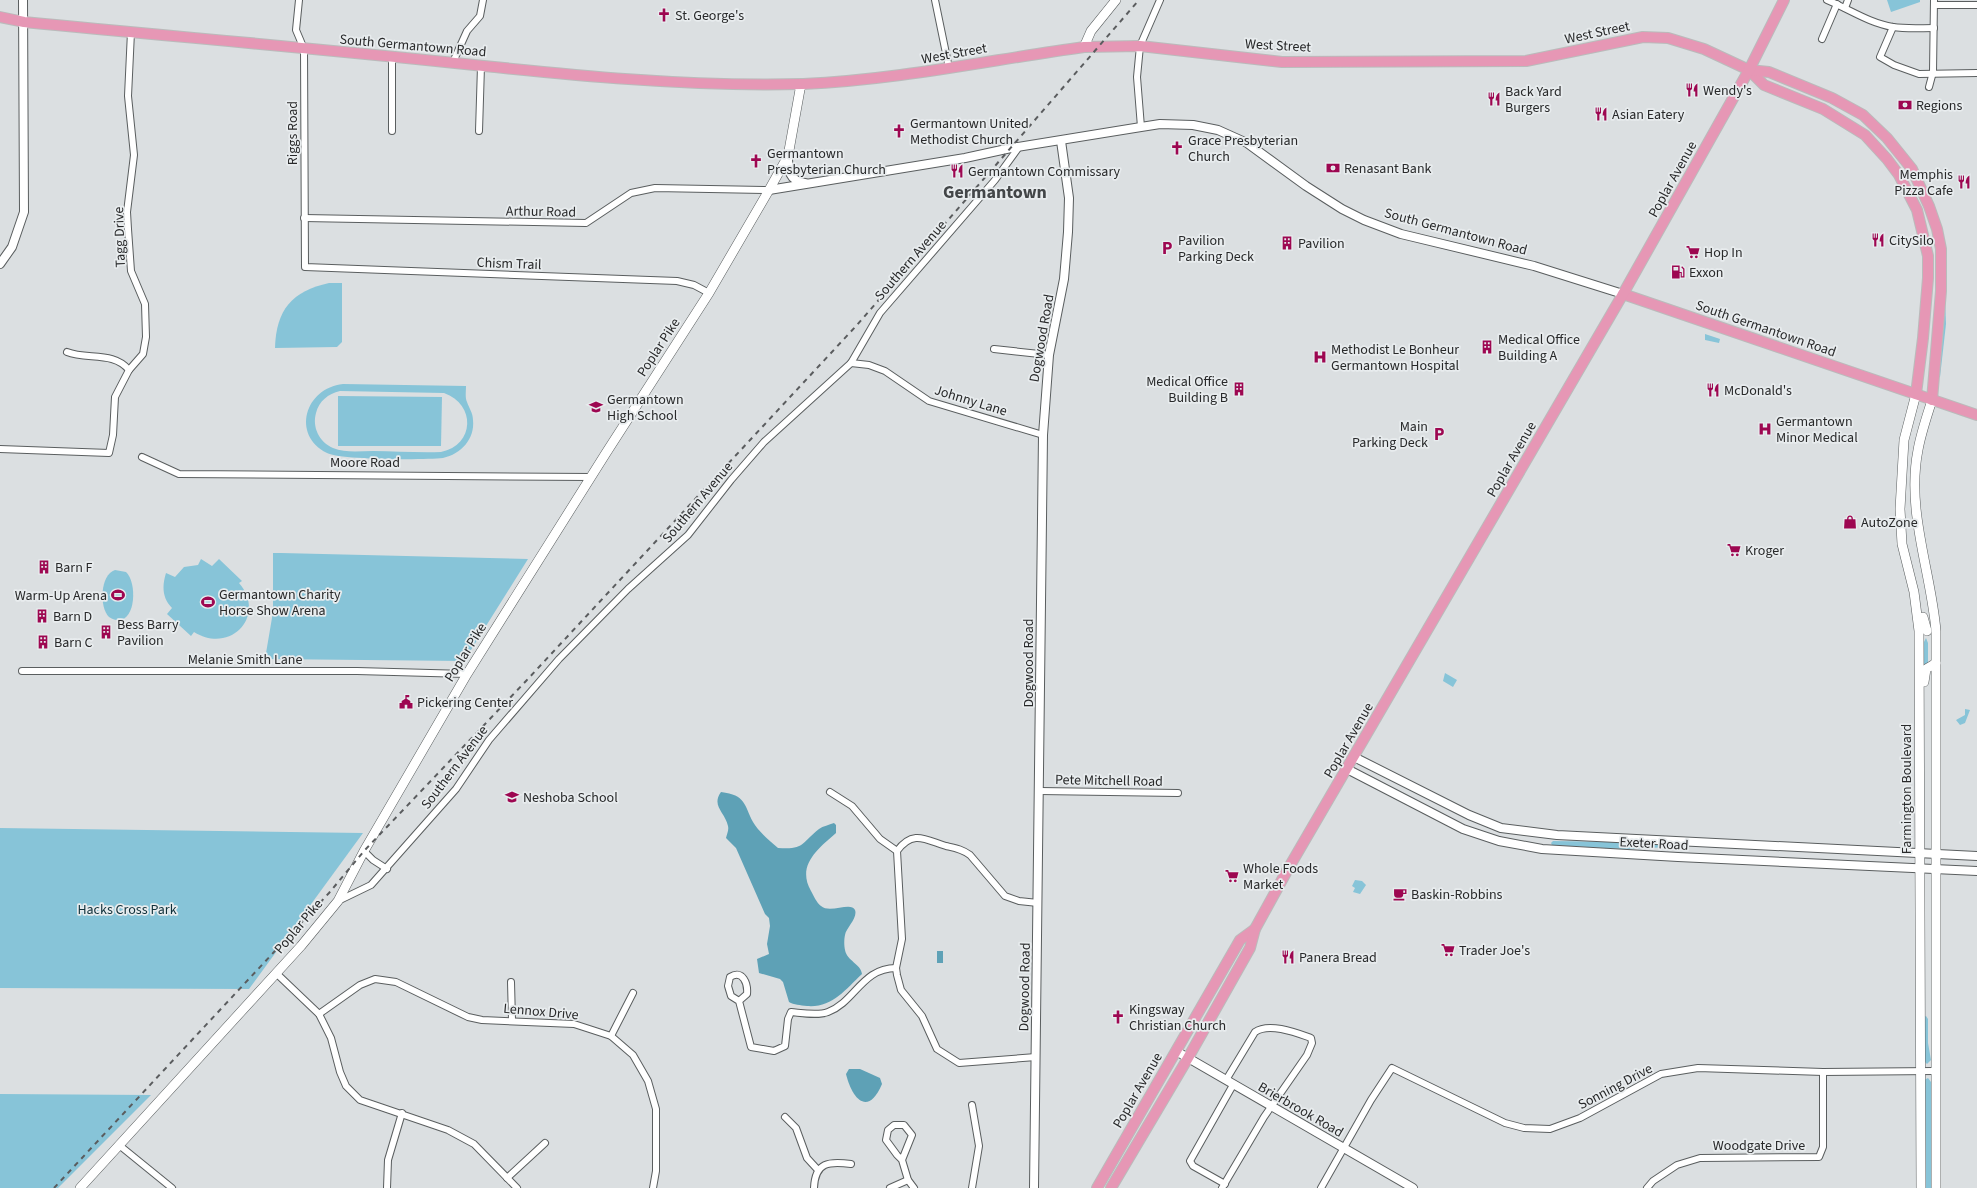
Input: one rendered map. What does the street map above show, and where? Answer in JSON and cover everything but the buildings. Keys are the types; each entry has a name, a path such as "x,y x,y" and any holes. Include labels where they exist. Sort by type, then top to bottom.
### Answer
{"main road":[{"path":"1084,47 1091,31 1116,0"},
{"name":"Poplar Avenue","path":"1111,1188 1188,1058 1250,948 1256,929 1288,869 1623,294 1749,70 1784,0"},
{"name":"South Germantown Road","path":"0,17 24,22 453,62 481,66 661,81 801,84"},
{"name":"South Germantown Road","path":"0,25 24,22"},
{"name":"West Street","path":"801,84 875,79 1084,47 1140,46 1282,62 1526,60 1633,38 1656,37 1684,42 1749,70"},
{"path":"1749,70 1764,84 1823,110 1864,135 1887,159 1899,175 1917,210 1928,256 1928,278 1923,338 1916,394"},
{"path":"1749,70 1770,72 1832,98 1862,115 1887,138 1912,169 1938,229 1941,249 1942,291 1932,400"},
{"name":"Poplar Pike","path":"80,1188 302,946 338,901 364,850 467,674 709,293 769,190 788,156 801,84"},
{"name":"South Germantown Road","path":"1623,294 1977,415"},
{"name":"Farmington Boulevard","path":"1916,394 1904,440 1901,485 1902,544 1936,664 1936,1188"},
{"name":"Farmington Boulevard","path":"1922,1188 1920,1071 1920,705 1932,596 1920,541 1916,482 1918,450 1932,400"},
{"path":"1920,705 1926,669 1936,664"},
{"path":"1920,729 1936,729"},
{"name":"Poplar Avenue","path":"1097,1188 1240,940 1256,929"}],"street":[{"path":"1,262 12,246 24,212 23,0"},
{"name":"Riggs Road","path":"299,0 296,30 304,49 305,267"},
{"path":"453,62 467,31 480,16 483,0"},
{"path":"935,0 949,68"},
{"path":"1141,127 1137,77 1140,46 1160,0"},
{"path":"1827,0 1866,18 1893,27 1934,28"},
{"path":"1845,8 1848,0"},
{"path":"1929,87 1933,72 1934,2 1977,5"},
{"path":"1822,40 1837,4"},
{"path":"1893,27 1880,57 1894,65 1919,74 1933,72 1977,73"},
{"name":"Tagg Drive","path":"0,449 109,453 113,435 115,397 129,370 143,354 147,321 146,304 131,271 127,212 134,155 128,96 131,32"},
{"path":"392,57 392,132"},
{"path":"479,131 481,66"},
{"name":"South Germantown Road","path":"769,190 1160,124 1193,125 1218,130 1246,143 1312,190 1342,209 1364,220 1400,234 1534,266 1623,294"},
{"name":"Dogwood Road","path":"1034,1188 1040,791 1043,435 1049,355 1064,279 1068,232 1069,198 1061,141"},
{"name":"Southern Avenue","path":"338,901 371,886 456,789 489,740 559,659 628,589 688,535 731,480 764,442 852,363 880,313 995,180 1019,147"},
{"path":"788,156 788,170 790,176 799,182 809,184"},
{"name":"Arthur Road","path":"304,218 586,224 630,193 655,188 769,190"},
{"name":"Chism Trail","path":"305,267 676,281 694,285 709,293"},
{"path":"994,349 1049,355"},
{"path":"68,352 75,355 117,361 129,370"},
{"name":"Johnny Lane","path":"852,363 869,365 885,371 929,401 1043,435"},
{"name":"Moore Road","path":"142,457 179,474 591,477"},
{"name":"Melanie Smith Lane","path":"22,670 357,671 467,674"},
{"name":"Exeter Road","path":"1354,757 1469,815 1501,828 1576,836 1977,856"},
{"name":"Exeter Road","path":"1347,769 1463,829 1499,841 1535,848 1678,857 1977,871"},
{"name":"Pete Mitchell Road","path":"1040,791 1178,794"},
{"path":"830,792 852,806 885,844 898,851"},
{"path":"1036,1057 959,1063 937,1049 922,1016 902,990 896,968 902,939 898,851 906,842 921,837 963,850 970,855 1005,896 1018,901 1038,903"},
{"path":"364,850 373,860 386,869"},
{"path":"739,1001 751,1047 774,1050 785,1046 788,1019 791,1012 827,1013 839,1005 877,971 896,968"},
{"path":"276,973 319,1014 332,1038 340,1072 346,1086 360,1100 402,1113 448,1130 474,1144 517,1188"},
{"name":"Lennox Drive","path":"319,1014 360,985 375,979 396,982 468,1017 482,1020 512,1020 574,1024 611,1036 633,1055 648,1081 656,1109 656,1171 653,1188"},
{"path":"511,982 512,1020"},
{"path":"611,1036 633,993"},
{"path":"1226,1080 1255,1032 1260,1028 1268,1027 1311,1038 1312,1043 1306,1055 1271,1106 1223,1186 1193,1166 1190,1161 1233,1085"},
{"name":"Brierbrook Road","path":"1176,1051 1413,1188"},
{"name":"Sonning Drive","path":"1344,1148 1371,1100 1392,1068 1505,1123 1524,1128 1550,1129 1580,1118 1661,1074 1698,1068 1824,1072 1935,1071"},
{"name":"Woodgate Drive","path":"1647,1188 1653,1181 1677,1165 1700,1158 1819,1157 1823,1147 1824,1072"},
{"path":"972,1105 979,1146 972,1188"},
{"path":"387,1188 388,1160 402,1113"},
{"path":"785,1117 796,1128 807,1158 818,1170"},
{"path":"902,1160 912,1135 904,1125 894,1125 888,1130 886,1140 896,1155 902,1160 908,1180 914,1188"},
{"path":"507,1178 545,1143"},
{"path":"119,1145 172,1188"},
{"path":"1321,1188 1344,1148"},
{"path":"814,1188 815,1175 818,1170 829,1162 851,1164"},
{"path":"890,1188 908,1180"}],"green space":[{"path":"1887,0 1920,0 1920,2 1891,12"},
{"path":"329,283 342,283 342,342 337,347 275,348 279,323 288,304 305,291"},
{"path":"1945,299 1946,324 1940,377 1938,377"},
{"path":"1705,334 1720,339 1719,343 1705,340"},
{"path":"343,384 466,386 466,400 473,417 472,433 466,445 456,453 443,458 365,458 348,457 327,453 316,445 309,435 306,424 307,413 312,403 319,394 330,387","holes":["340,391 444,393 454,398 462,406 466,415 467,424 465,433 460,441 452,448 441,452 342,451 333,448 324,442 320,438 316,429 315,418 319,405 328,396"]},
{"path":"338,396 442,397 441,446 338,446"},
{"path":"273,553 528,559 464,661 265,659 273,612"},
{"name":"Germantown Charity Horse Show Arena","path":"201,559 212,566 219,559 242,581 239,583 247,595 249,607 247,619 241,628 232,635 221,639 208,638 194,632 191,636 167,614 172,608 166,600 164,592 166,573 175,577 184,567 198,565"},
{"name":"Warm-Up Arena","path":"115,570 126,572 130,578 133,596 129,613 124,618 118,620 109,617 104,606 103,599 106,578"},
{"path":"1926,638 1928,643 1928,663 1924,666 1924,642"},
{"path":"1445,673 1457,680 1453,687 1443,681"},
{"path":"1965,709 1970,710 1965,723 1960,725 1956,720 1965,715"},
{"name":"Hacks Cross Park","path":"0,828 363,833 249,989 0,988"},
{"path":"1553,841 1617,842 1673,845 1673,847 1624,849 1552,845 1551,843"},
{"path":"1355,880 1362,881 1366,885 1360,894 1353,892 1355,888 1352,886"},
{"path":"1926,1016 1928,1019 1928,1043 1931,1060 1927,1064 1925,1062 1924,1017"},
{"path":"1928,1078 1931,1082 1932,1188 1924,1188 1924,1080"},
{"path":"0,1094 151,1095 58,1188 0,1188"}],"shaded area":[{"path":"721,792 729,793 740,798 746,806 755,825 764,836 778,848 798,847 824,826 834,823 836,825 836,833 817,851 808,865 806,873 807,882 815,899 821,906 830,909 849,907 855,910 855,916 845,935 844,947 848,957 859,968 862,974 844,992 831,1001 816,1006 797,1005 791,1003 789,1002 783,982 780,979 759,973 757,959 769,954 767,944 770,926 769,918 765,914 736,848 726,838 728,826 717,801"},
{"path":"937,951 943,951 943,963 937,963"},
{"path":"849,1069 860,1069 880,1078 882,1084 877,1094 871,1100 866,1102 861,1101 856,1097 852,1091 846,1074"}],"railway":[{"path":"54,1188 329,893 364,851 526,681 857,325 1139,0"}],"place":[{"name":"St. George's","path":"664,15"},
{"name":"Wendy's","path":"1692,90"},
{"name":"Back Yard Burgers","path":"1494,99"},
{"name":"Regions","path":"1905,105"},
{"name":"Asian Eatery","path":"1601,114"},
{"name":"Germantown United Methodist Church","path":"899,131"},
{"name":"Grace Presbyterian Church","path":"1177,148"},
{"name":"Germantown Presbyterian Church","path":"756,161"},
{"name":"Renasant Bank","path":"1333,168"},
{"name":"Germantown Commissary","path":"957,171"},
{"name":"Memphis Pizza Cafe","path":"1964,182"},
{"name":"CitySilo","path":"1878,240"},
{"name":"Pavilion","path":"1287,243"},
{"name":"Pavilion Parking Deck","path":"1167,248"},
{"name":"Hop In","path":"1693,252"},
{"name":"Exxon","path":"1678,272"},
{"name":"Medical Office Building A","path":"1487,347"},
{"name":"Methodist Le Bonheur Germantown Hospital","path":"1320,357"},
{"name":"Medical Office Building B","path":"1239,389"},
{"name":"McDonald's","path":"1713,390"},
{"name":"Germantown High School","path":"596,407"},
{"name":"Germantown Minor Medical","path":"1765,429"},
{"name":"Main Parking Deck","path":"1439,434"},
{"name":"AutoZone","path":"1850,522"},
{"name":"Kroger","path":"1734,550"},
{"name":"Barn F","path":"44,567"},
{"name":"Warm-Up Arena","path":"118,595"},
{"name":"Germantown Charity Horse Show Arena","path":"208,602"},
{"name":"Barn D","path":"42,616"},
{"name":"Bess Barry Pavilion","path":"106,632"},
{"name":"Barn C","path":"43,642"},
{"name":"Pickering Center","path":"406,702"},
{"name":"Neshoba School","path":"512,797"},
{"name":"Whole Foods Market","path":"1232,876"},
{"name":"Baskin-Robbins","path":"1400,894"},
{"name":"Trader Joe's","path":"1448,950"},
{"name":"Panera Bread","path":"1288,957"},
{"name":"Kingsway Christian Church","path":"1118,1017"}],"district":[{"name":"Germantown","path":"995,192"}]}
